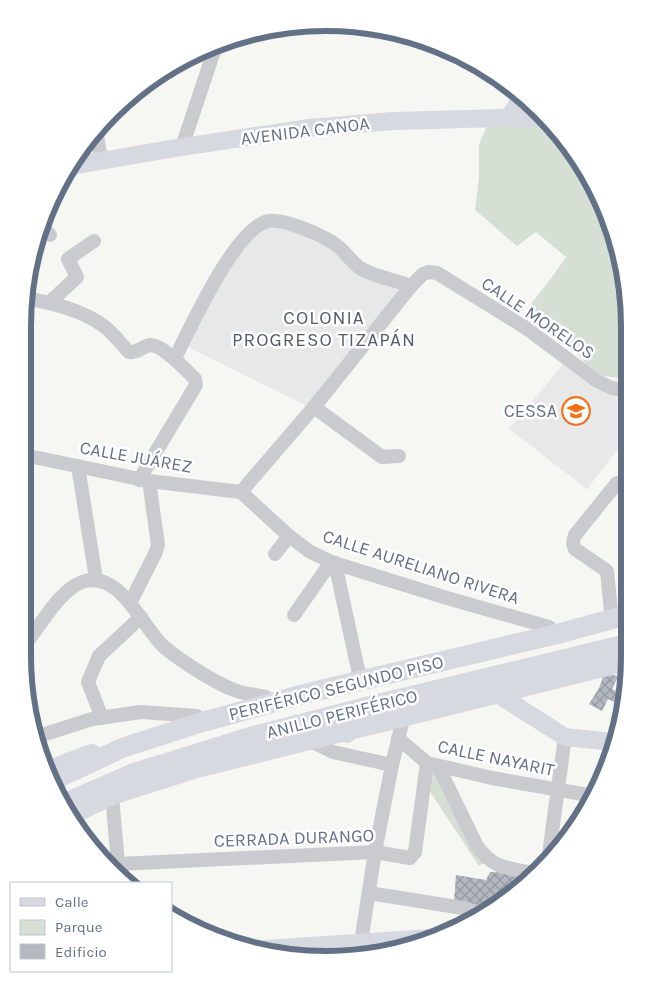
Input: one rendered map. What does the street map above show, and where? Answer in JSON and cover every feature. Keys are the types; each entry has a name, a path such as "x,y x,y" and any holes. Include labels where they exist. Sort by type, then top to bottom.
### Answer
{"highway":[{"name":"PERIFÉRICO SEGUNDO PISO","path":"58,778 122,748 199,723 304,694 557,634 621,611"},
{"name":"ANILLO PERIFÉRICO","path":"61,783 100,766 208,729 316,700 621,626"},
{"name":"ANILLO PERIFÉRICO","path":"70,801 134,773 250,737 621,645"},
{"name":"PERIFÉRICO SEGUNDO PISO","path":"74,807 146,777 422,703 621,655"},
{"path":"347,733 374,705"}],"main road":[{"path":"508,118 518,102"},
{"name":"AVENIDA CANOA","path":"80,164 310,128 393,121 533,117"},
{"path":"53,768 138,735 197,716 266,697 549,627 621,611"},
{"path":"77,813 112,796 197,769 621,664"},
{"path":"498,695 565,737 608,741"},
{"path":"294,949 358,948 391,944"}],"street":[{"path":"182,147 213,54"},
{"path":"98,140 101,160"},
{"path":"175,358 209,290 225,263 257,225 269,220 292,224 330,241 337,245 360,268 411,286 314,408 241,492"},
{"path":"50,302 78,277 68,259 94,241"},
{"name":"CALLE MORELOS","path":"411,286 423,274 429,272 437,273 526,328 597,381 612,388 621,389"},
{"path":"33,299 50,302 78,312 103,326 130,352 134,353 154,345 175,358 195,378 196,385 144,480 157,550 130,603"},
{"path":"314,408 382,457 400,456"},
{"name":"CALLE JUÁREZ","path":"31,456 144,480 241,492"},
{"path":"78,466 96,580"},
{"path":"621,483 617,483 572,540 572,545 575,549 607,571 621,608"},
{"name":"CALLE AURELIANO RIVERA","path":"241,492 289,536 309,551 333,562 447,598 549,627"},
{"path":"275,554 289,536"},
{"path":"294,616 333,562"},
{"path":"333,562 359,674"},
{"path":"31,636 67,592 82,583 96,580 118,591 130,603 163,646 186,663 238,691 266,697"},
{"path":"102,718 88,682 99,656 141,618"},
{"path":"42,735 102,718 140,712 197,716"},
{"path":"358,948 392,765 403,719"},
{"path":"550,847 565,737"},
{"name":"CALLE NAYARIT","path":"398,738 433,765 585,795"},
{"path":"311,741 333,752 392,765"},
{"path":"433,765 484,857 493,864 527,871"},
{"name":"CERRADA DURANGO","path":"119,865 375,852 410,858 415,852 433,765"},
{"path":"112,796 115,861"},
{"path":"369,893 473,911"}],"shaded area":[{"path":"269,222 337,251 404,287 309,407 186,346 227,265"},
{"name":"CESSA","path":"566,361 621,388 621,448 617,450 587,489 509,429"}],"green space":[{"path":"539,123 560,147 581,179 605,231 615,268 620,307 621,378 594,375 557,330 527,309 566,257 536,232 517,246 475,210 479,176 479,144 487,126"},
{"path":"433,758 483,848 492,858 479,866 427,787"}],"building":[{"path":"605,671 618,677 612,689 618,692 617,703 608,699 602,711 589,704 599,688"},
{"path":"490,872 524,874 480,907 454,901 456,875 486,880"}],"place":[{"name":"CESSA","path":"576,411"}],"district":[{"name":"COLONIA PROGRESO TIZAPÁN","path":"324,329"}]}
